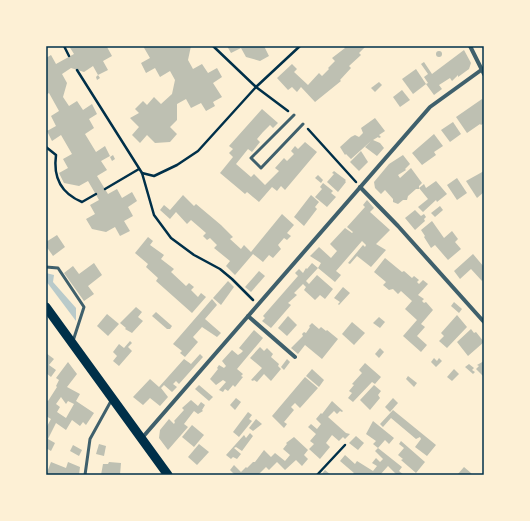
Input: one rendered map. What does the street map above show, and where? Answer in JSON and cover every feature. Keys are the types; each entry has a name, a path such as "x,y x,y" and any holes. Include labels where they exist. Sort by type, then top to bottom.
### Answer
{"main road":[{"path":"46,307 167,474"}],"street":[{"path":"141,439 430,107 483,71 470,46"},
{"path":"360,187 398,226 484,322"},
{"path":"248,316 295,357"}],"lane":[{"path":"294,115 252,158 261,168 303,124"},
{"path":"46,267 58,268 84,307 72,343"},
{"path":"85,475 90,439 112,399"}],"path":[{"path":"64,46 69,56"},
{"path":"142,174 154,176 177,165 198,151 256,87 300,46"},
{"path":"77,70 142,174 154,215 171,238 194,255 220,269 258,305"},
{"path":"46,147 56,155 54,168 56,177 65,191 82,202 96,194"},
{"path":"105,189 139,169"},
{"path":"317,475 345,445"}],"shaded area":[{"path":"46,273 54,275 53,282 76,308 76,321 46,281"}],"building":[{"path":"69,46 109,46 107,47 112,56 103,61 108,70 98,75 93,66 84,72 71,68 62,74 67,83 63,97 69,106 77,101 83,110 92,104 97,114 89,119 94,128 85,134 96,152 105,146 110,156 101,161 107,170 97,176 108,194 117,189 122,198 132,192 137,201 128,207 133,216 124,221 130,231 120,236 115,227 106,232 92,229 86,219 95,214 90,205 99,200 88,181 79,186 64,183 59,173 68,168 63,159 72,154 61,135 52,141 47,131 56,126 51,116 59,111 49,93 46,95 46,58 51,55 56,64 74,54"},
{"path":"143,46 191,46 188,60 193,69 202,64 208,73 217,68 222,77 213,83 222,97 213,102 215,106 206,111 201,103 191,108 186,99 177,104 177,120 170,127 177,134 170,142 155,143 147,135 140,143 132,135 139,127 130,118 139,113 135,109 143,101 147,105 154,97 161,104 172,94 175,80 170,71 160,77 155,68 146,73 141,63 150,58"},
{"path":"227,46 264,46 269,56 260,61 246,57 241,48 231,53"},
{"path":"343,46 366,46 359,53 361,55 349,66 351,68 340,80 341,81 315,102 301,87 297,92 292,87 288,90 277,78 292,64 297,69 294,72 308,85 319,73 322,76 329,69 328,68 335,61 332,58 345,48"},
{"path":"464,50 471,63 469,69 458,77 458,75 452,81 450,78 439,85 442,89 434,95 426,84 428,83 424,77 428,74 421,64 424,62 432,74"},
{"path":"439,51 442,54 439,57 436,54"},
{"path":"416,69 426,84 413,94 402,79"},
{"path":"98,75 100,78 97,80 96,77"},
{"path":"379,82 382,85 375,92 371,88"},
{"path":"402,90 410,100 400,107 393,97"},
{"path":"482,99 484,102 484,123 467,133 456,117"},
{"path":"262,109 278,123 273,128 270,125 257,139 260,142 252,152 248,149 236,164 251,177 254,174 265,185 279,171 275,168 284,158 287,161 294,154 291,151 295,146 298,149 305,142 317,152 285,190 281,186 277,191 272,187 259,202 247,192 245,194 220,173 233,157 229,153 233,149 229,146"},
{"path":"375,118 385,131 379,135 381,137 373,140 380,143 384,148 377,156 365,147 371,141 351,159 346,154 345,155 340,147 351,137 355,135 359,137 363,133 361,128"},
{"path":"453,122 461,134 450,142 441,130"},
{"path":"434,134 443,146 434,152 436,155 422,165 412,153"},
{"path":"361,151 368,162 359,171 350,162"},
{"path":"113,155 115,159 112,161 110,157"},
{"path":"403,155 410,164 405,169 406,170 398,175 400,178 411,168 422,183 419,186 419,189 416,189 408,196 407,200 403,200 398,204 393,202 393,199 385,190 381,194 375,188 374,182 389,164"},
{"path":"334,171 346,180 338,192 327,182 334,174 332,173"},
{"path":"484,171 484,192 477,198 466,181"},
{"path":"318,175 323,180 321,183 315,178"},
{"path":"457,178 467,193 457,200 447,185"},
{"path":"436,181 447,194 437,202 436,200 423,212 418,207 428,199 419,188 424,184 426,188"},
{"path":"323,183 333,191 331,193 336,197 327,207 315,197 322,189 320,187"},
{"path":"183,195 194,206 196,204 221,225 233,237 230,239 241,249 244,245 251,252 282,214 294,225 287,233 291,236 287,240 284,238 278,245 281,249 273,258 269,255 263,262 253,254 235,275 226,266 230,261 214,248 217,245 210,238 207,240 203,236 206,233 198,226 191,220 187,224 176,212 170,219 160,210 164,205 170,210"},
{"path":"311,195 319,202 315,207 317,209 304,226 294,217"},
{"path":"367,200 374,208 370,212 390,230 376,244 386,250 371,267 357,256 350,264 348,263 363,245 365,247 366,245 362,241 336,271 341,275 335,282 318,268 321,263 310,256 319,247 331,258 337,251 330,244 345,228 352,233 353,232 347,227 365,207 363,205"},
{"path":"440,206 443,210 435,217 431,213"},
{"path":"415,210 421,216 424,214 426,217 424,219 425,221 415,230 405,218"},
{"path":"432,221 444,238 452,231 458,239 455,242 461,249 448,260 435,245 431,248 421,230"},
{"path":"57,235 65,247 53,256 46,246 46,242"},
{"path":"148,237 153,241 150,245 164,255 161,259 174,269 171,272 186,286 189,283 194,287 191,290 198,297 201,293 206,297 192,313 156,281 158,278 146,267 148,264 135,253"},
{"path":"473,254 484,267 484,279 482,281 471,269 460,279 454,271"},
{"path":"385,258 402,272 404,271 412,278 414,276 419,280 417,282 419,284 423,280 428,284 418,295 424,299 422,301 424,303 426,302 433,310 421,324 425,327 417,336 427,345 421,352 403,336 417,320 405,309 412,301 401,291 398,294 393,289 389,290 383,285 386,282 374,272"},
{"path":"94,263 102,275 88,286 94,294 84,301 64,273 73,266 79,274"},
{"path":"312,263 318,268 306,281 309,284 317,275 333,289 325,299 320,295 315,300 304,290 306,287 303,284 294,293 297,295 288,303 291,305 271,328 262,321 265,318 263,316 298,276 295,273 299,269 303,273"},
{"path":"259,271 265,276 251,292 245,287"},
{"path":"228,281 234,287 221,305 213,298"},
{"path":"343,287 350,293 339,305 338,304 340,302 334,298"},
{"path":"212,299 217,305 205,319 221,333 217,337 202,327 193,337 198,342 185,357 180,353 182,351 173,344"},
{"path":"454,302 462,309 459,313 451,306"},
{"path":"136,307 142,312 138,317 143,321 132,333 125,329 126,328 120,323"},
{"path":"156,312 172,326 170,329 167,329 152,316"},
{"path":"107,314 119,324 108,336 97,326"},
{"path":"457,315 467,327 447,348 439,341 444,336 441,333"},
{"path":"288,316 297,325 287,336 278,328"},
{"path":"379,317 385,322 380,328 373,323"},
{"path":"352,322 365,333 354,345 342,334"},
{"path":"312,323 319,329 321,327 326,331 327,330 338,339 322,359 305,345 298,354 291,348 303,336 302,334 304,332 306,333"},
{"path":"471,329 474,333 476,332 484,342 468,356 457,342"},
{"path":"254,330 263,338 237,369 243,374 241,376 243,377 235,387 233,385 228,391 225,389 223,392 219,390 226,382 223,380 216,385 210,379 218,369 217,368 219,365 224,368 226,366 222,361 232,350 238,355 243,351 239,348"},
{"path":"130,341 132,343 128,347 132,351 119,366 113,361 117,356 113,352 119,344 124,348"},
{"path":"260,347 264,351 267,348 273,354 271,357 279,364 278,366 281,369 271,381 264,374 257,382 251,380 262,368 250,358"},
{"path":"380,348 384,352 379,358 375,354"},
{"path":"46,353 54,359 49,365 56,370 51,377 46,373"},
{"path":"200,354 203,357 179,384 176,381 173,384 177,387 172,392 164,385 161,388 168,397 160,406 150,398 143,405 133,397 150,379 159,387 184,359 191,364"},
{"path":"434,358 437,361 439,358 442,361 436,367 431,362"},
{"path":"287,359 290,362 284,370 281,367"},
{"path":"484,361 484,377 476,369 479,366 477,365"},
{"path":"68,362 77,374 67,387 80,394 76,401 94,413 86,425 83,422 80,426 72,420 66,430 56,423 48,439 55,443 51,451 46,448 46,428 51,419 46,416 46,400 48,401 57,387 56,386 59,380 56,378","holes":["61,397 66,404 68,401 74,404 66,418 57,412 60,407 56,404"]},
{"path":"365,363 381,377 375,384 372,382 353,402 348,398 352,393 349,391 354,385 352,384 362,373 359,370"},
{"path":"469,364 474,368 472,370 475,372 473,374 465,367"},
{"path":"312,369 324,380 319,387 306,376"},
{"path":"454,369 459,374 452,381 447,377"},
{"path":"408,376 417,383 414,387 406,379"},
{"path":"305,377 318,388 300,408 295,403 291,407 294,410 284,422 287,424 284,428 272,416"},
{"path":"199,385 213,397 209,401 195,389"},
{"path":"374,385 381,391 378,395 380,398 370,410 360,400"},
{"path":"236,398 241,402 235,410 230,405"},
{"path":"393,398 398,403 390,412 385,407"},
{"path":"191,400 198,406 201,402 205,405 202,410 203,411 198,414 194,411 184,424 188,427 168,450 159,438 160,430 169,419 174,424 174,421 184,410 182,408"},
{"path":"332,401 343,411 340,411 337,414 334,411 328,417 346,433 350,434 345,439 343,437 339,441 332,435 326,443 330,447 320,459 309,449 314,444 310,441 316,434 308,427 311,424 317,429 321,424 316,419"},
{"path":"393,410 436,445 427,456 415,447 421,439 420,437 416,439 391,418 383,427 380,424"},
{"path":"248,412 252,415 249,419 252,421 239,437 233,432"},
{"path":"256,419 262,424 253,431 249,428"},
{"path":"373,421 394,438 389,444 385,440 378,448 373,444 376,441 366,434"},
{"path":"192,425 204,435 194,447 182,437"},
{"path":"250,433 253,436 242,451 236,447 234,448 241,454 237,459 233,457 231,459 226,455 244,435 246,438"},
{"path":"356,436 364,443 358,450 349,443"},
{"path":"294,437 308,450 304,455 308,459 302,466 296,460 285,470 277,462 269,470 266,467 258,475 235,475 230,470 234,465 241,472 255,462 264,450 271,457 275,453 285,461 290,455 283,449 287,444 286,443"},
{"path":"401,441 425,462 416,473 401,460 403,459 398,455 404,448 399,444"},
{"path":"99,444 106,446 104,456 96,454"},
{"path":"199,444 209,452 197,465 188,457"},
{"path":"73,445 82,450 79,456 70,451"},
{"path":"378,448 402,467 399,471 404,475 397,475 388,466 380,475 352,475 354,473 340,461 345,455 355,464 357,461 373,471 377,466 372,463 376,458 380,462 383,459 375,451"},
{"path":"51,462 66,468 68,462 80,467 79,475 46,475"},
{"path":"109,462 121,463 120,475 101,475 103,464 108,464"},
{"path":"464,467 471,473 472,475 457,475"},
{"path":"325,470 331,475 321,475"}]}
